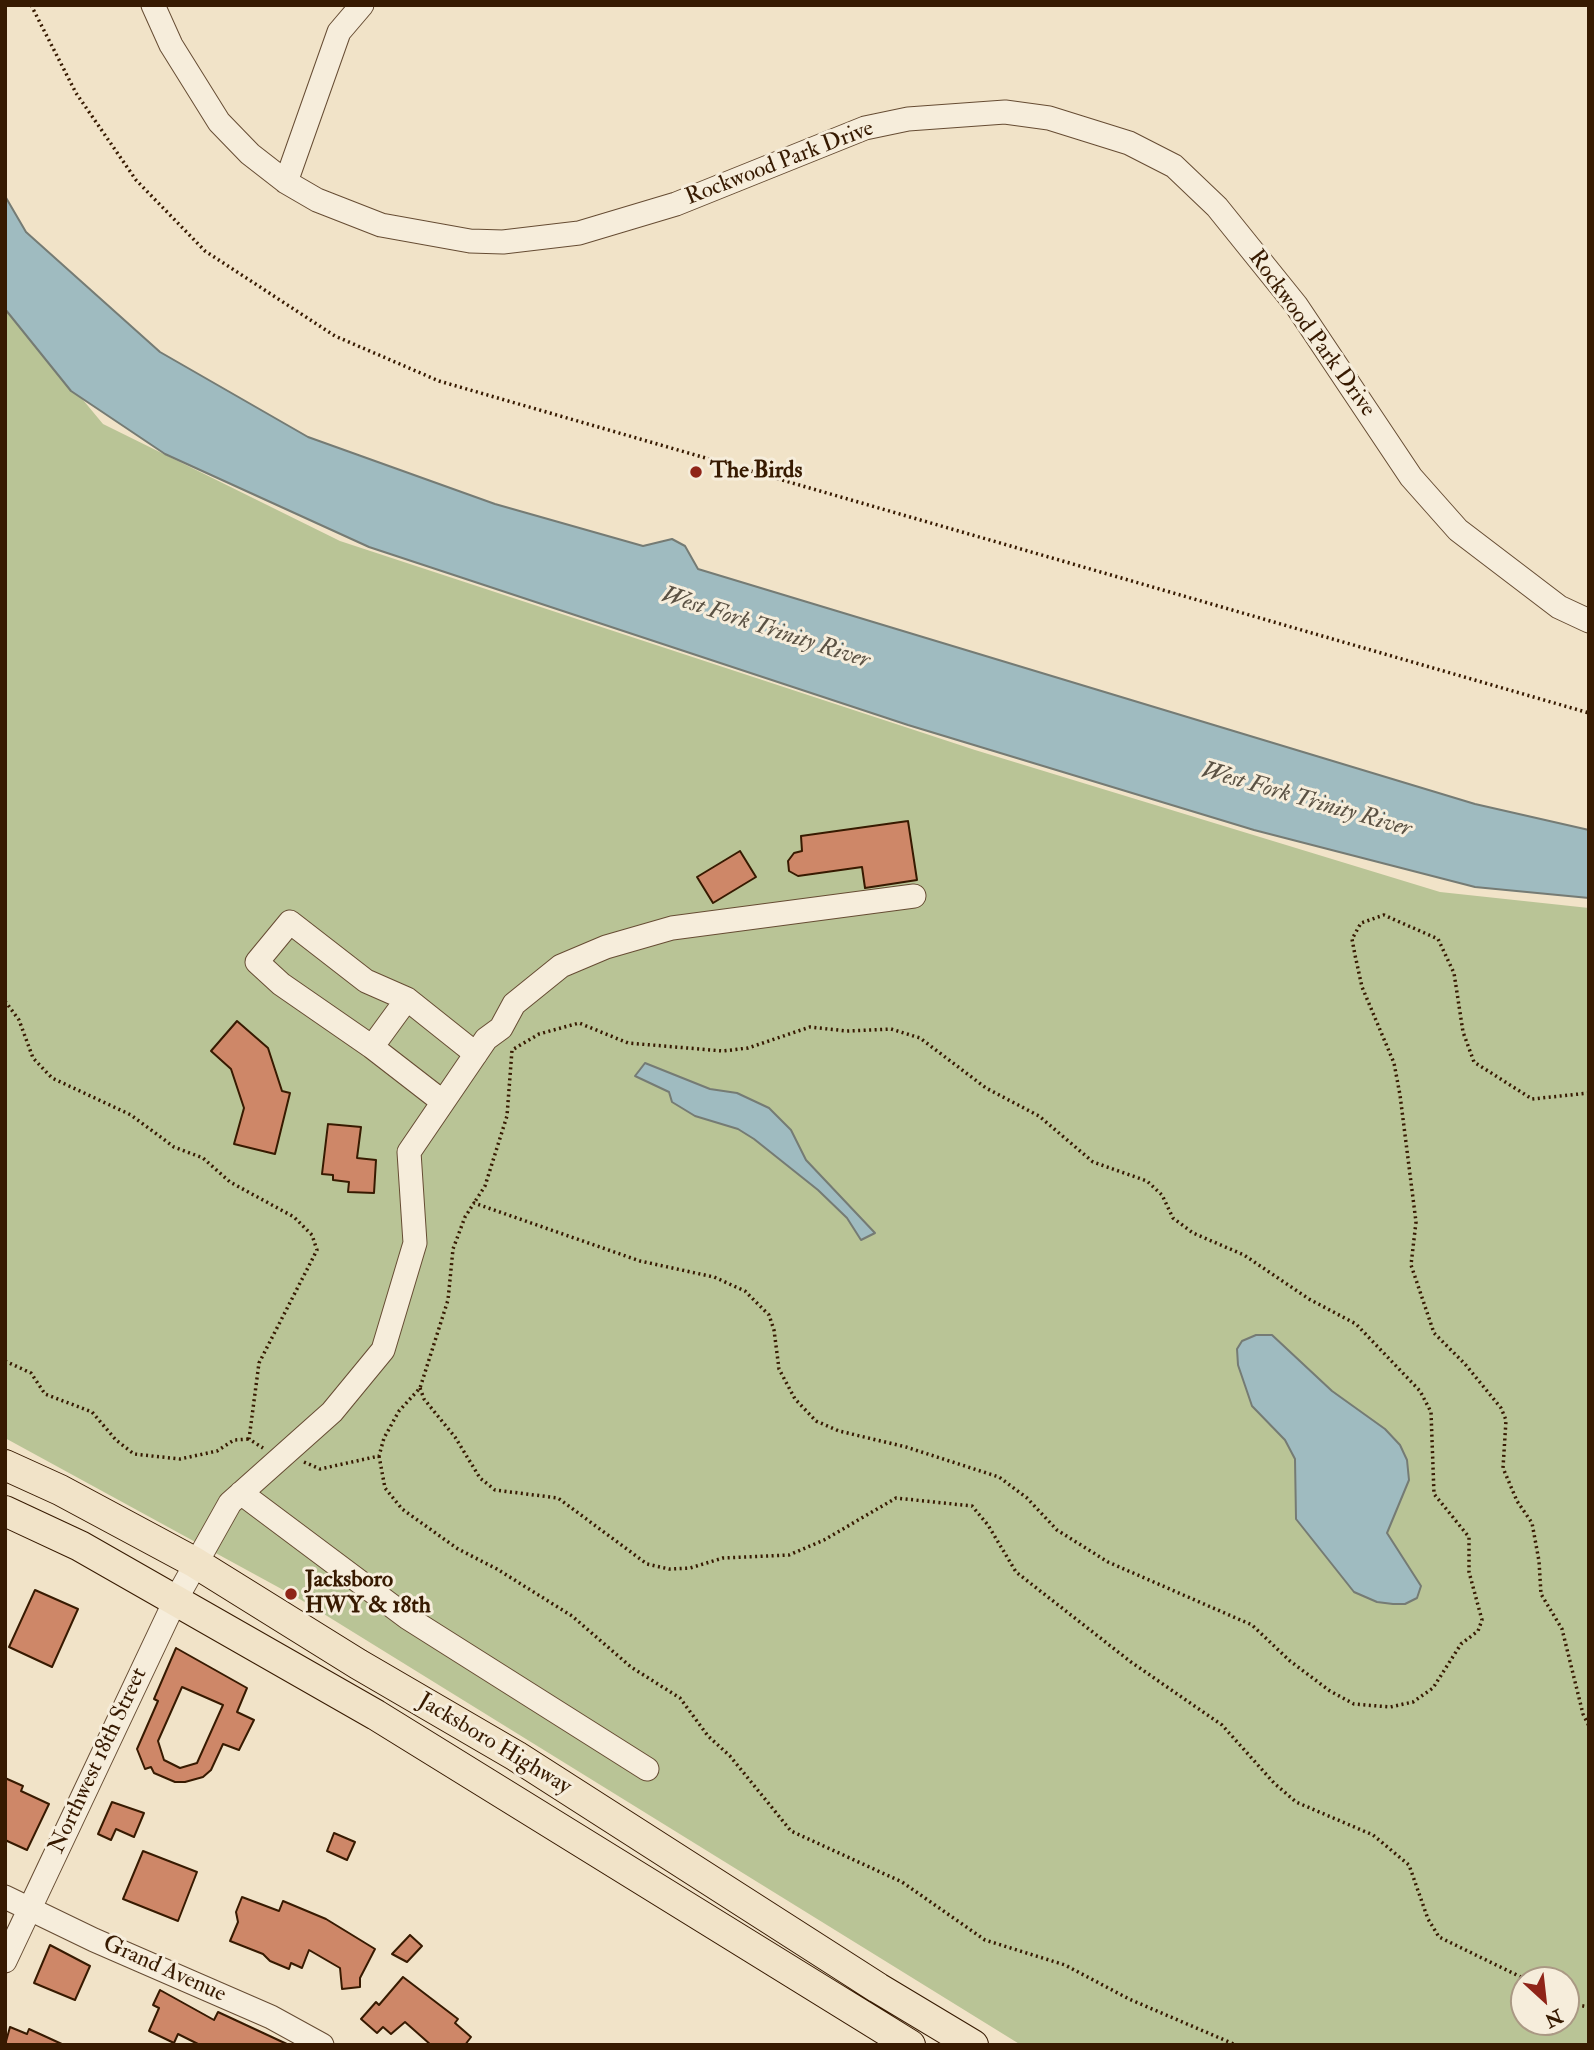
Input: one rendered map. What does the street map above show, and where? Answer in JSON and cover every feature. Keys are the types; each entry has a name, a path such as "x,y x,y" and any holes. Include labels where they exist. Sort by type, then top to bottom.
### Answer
{"main road":[{"name":"Jacksboro Highway","path":"5,1465 60,1490 194,1562 358,1664 516,1756 846,1968 973,2045"},
{"name":"Jacksboro Highway","path":"5,1511 80,1546 376,1715 910,2045"},
{"path":"828,1994 846,1968"}],"street":[{"name":"Rockwood Park Drive","path":"153,5 171,44 219,122 250,154 286,182 317,200 381,225 470,241 503,242 579,233 664,208 865,128 908,119 1005,112 1049,118 1129,144 1174,166 1217,208 1296,305 1411,477 1458,530 1559,607 1589,621"},
{"path":"286,182 339,32 362,5"},
{"name":"Northwest 18th Street","path":"5,1961 194,1562 230,1503 332,1412 383,1350 415,1243 409,1152 486,1039 501,1028 514,1004 561,966 606,947 672,928 914,896"},
{"path":"443,1102 372,1047 281,984 257,962 290,922 366,981 407,999 476,1054"},
{"path":"372,1047 407,999"},
{"path":"241,1493 408,1618 647,1769"},
{"name":"Grand Avenue","path":"5,1897 271,2017 322,2045"}],"path":[{"path":"31,5 76,93 136,180 205,251 335,336 439,381 1589,713"},
{"path":"1589,1093 1532,1099 1474,1062 1463,1032 1454,973 1438,939 1384,915 1361,923 1352,939 1354,955 1362,987 1394,1063 1400,1095 1416,1222 1411,1265 1434,1333 1465,1364 1501,1408 1506,1420 1503,1468 1517,1501 1532,1523 1539,1561 1541,1594 1562,1629 1583,1714 1589,1726"},
{"path":"5,1001 19,1020 33,1058 52,1078 131,1115 174,1147 203,1157 230,1182 294,1217 312,1234 317,1250 259,1363 249,1439"},
{"path":"474,1203 640,1261 714,1277 745,1291 769,1315 774,1330 779,1369 795,1399 816,1421 839,1431 906,1447 999,1477 1027,1498 1057,1531 1108,1562 1252,1625 1290,1661 1330,1691 1354,1704 1390,1707 1413,1702 1433,1688 1461,1644 1478,1631 1482,1620 1469,1572 1469,1537 1434,1494 1431,1412 1420,1391 1356,1325 1309,1299 1244,1255 1193,1233 1173,1218 1162,1195 1147,1181 1093,1162 1039,1116 986,1088 920,1038 891,1029 847,1031 810,1027 748,1048 723,1051 628,1043 579,1023 539,1034 512,1050 507,1116 485,1186 474,1203 465,1217 453,1249 448,1300 420,1388 399,1411 384,1438 379,1456 385,1488 401,1509 458,1549 497,1569 572,1616 631,1667 680,1698 708,1736 737,1764 791,1830 902,1882 985,1940 1065,1965 1129,1999 1236,2045"},
{"path":"5,1361 31,1373 46,1394 92,1412 116,1440 134,1454 180,1459 216,1451 234,1440 249,1439 267,1451 320,1469 346,1466 379,1456"},
{"path":"420,1388 424,1399 455,1437 480,1479 495,1490 558,1498 647,1564 669,1569 690,1568 723,1558 789,1555 824,1540 896,1498 971,1506 988,1525 1016,1572 1131,1662 1222,1725 1274,1783 1296,1801 1373,1835 1409,1865 1428,1919 1439,1937 1510,1972"}],"green space":[{"path":"5,306 103,424 340,541 975,750 1440,892 1589,908 1589,2045 1021,2045 298,1598 5,1438"}],"water":[{"name":"West Fork Trinity River","path":"5,196 26,232 160,352 308,437 495,504 643,546 672,539 685,546 698,569 1475,804 1589,830 1589,898 1475,887 1254,830 908,725 369,547 165,454 71,391 5,309"},
{"path":"645,1063 710,1089 737,1093 769,1108 791,1130 806,1160 875,1233 861,1240 847,1218 818,1190 754,1139 738,1129 695,1116 672,1102 669,1092 635,1076"},
{"path":"1256,1335 1272,1335 1332,1391 1385,1429 1400,1445 1407,1460 1409,1480 1387,1533 1421,1586 1417,1598 1405,1604 1393,1604 1377,1602 1354,1592 1296,1519 1295,1459 1285,1440 1252,1406 1238,1365 1237,1349 1242,1341"}],"building":[{"path":"908,821 917,880 865,888 862,867 798,876 789,871 788,861 794,853 802,851 801,836"},
{"path":"740,851 756,877 713,903 697,877"},
{"path":"237,1021 268,1048 282,1091 290,1093 275,1154 234,1144 244,1108 231,1069 211,1051"},
{"path":"328,1124 361,1127 357,1158 376,1160 374,1193 348,1192 349,1182 333,1180 333,1175 322,1174"},
{"path":"35,1590 78,1609 52,1667 9,1647"},
{"path":"176,1648 247,1688 237,1712 254,1720 239,1750 223,1744 211,1770 203,1777 175,1782 154,1773 151,1767 145,1769 137,1749 158,1701 154,1699","holes":["182,1687 223,1705 197,1763 180,1768 164,1760 158,1741"]},
{"path":"5,1778 23,1786 21,1791 49,1804 27,1850 5,1840"},
{"path":"112,1802 144,1813 134,1837 116,1829 111,1840 98,1834"},
{"path":"334,1833 355,1842 347,1860 327,1851"},
{"path":"143,1851 197,1872 178,1921 123,1899"},
{"path":"242,1897 279,1911 283,1901 326,1919 375,1949 360,1978 360,1987 342,1989 340,1968 309,1950 302,1968 291,1963 289,1969 270,1961 263,1954 230,1941 238,1922 236,1912"},
{"path":"410,1935 422,1946 407,1962 392,1954"},
{"path":"50,1945 90,1966 75,2000 34,1983"},
{"path":"403,1977 458,2019 455,2023 471,2037 465,2045 431,2045 405,2022 391,2034 383,2027 377,2033 361,2019 376,2002 379,2005"},
{"path":"160,1990 214,2020 218,2012 289,2045 200,2045 178,2034 174,2043 149,2031 159,2008 153,2005"},
{"path":"10,2027 27,2034 29,2029 64,2045 5,2045"}],"place":[{"name":"The Birds","path":"696,472"},
{"name":"Jacksboro HWY & 18th","path":"291,1594"}]}
